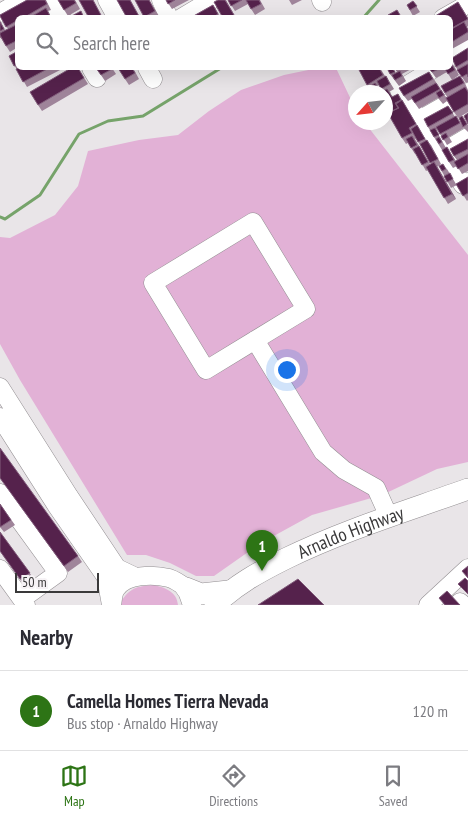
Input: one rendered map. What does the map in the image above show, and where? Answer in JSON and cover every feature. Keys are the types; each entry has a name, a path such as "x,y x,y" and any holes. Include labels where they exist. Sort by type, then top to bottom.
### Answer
{"main road":[{"name":"Arnaldo Highway","path":"222,598 262,570 298,552 340,534 468,489"},
{"path":"189,596 201,594 222,598"}],"street":[{"path":"0,13 23,0"},
{"path":"52,0 60,15"},
{"path":"107,0 115,15"},
{"path":"161,0 168,15"},
{"path":"186,15 211,0"},
{"path":"449,15 468,5"},
{"path":"453,56 468,48"},
{"path":"386,70 463,185 468,182"},
{"path":"399,90 432,70"},
{"path":"419,120 468,92"},
{"path":"441,153 468,137"},
{"path":"254,222 306,309 255,340 206,370 153,283 254,222"},
{"path":"255,340 323,452 344,470 376,488 389,517"},
{"path":"0,387 63,488 117,568 136,577"},
{"path":"0,417 56,505 106,577 111,605"},
{"path":"0,493 58,573 24,602 0,569"},
{"path":"428,605 468,568"},
{"path":"111,605 116,590 124,582 136,577 156,576 170,578 189,596"}],"shaded area":[{"path":"308,70 337,70 348,93 348,130 370,130 468,255 468,462 437,469 382,495 312,515 261,543 214,576 196,576 170,563 146,555 127,555 20,380 0,344 0,237 10,238 55,215 78,186 88,151 139,140 178,135 209,111 241,90 284,75"},
{"path":"154,585 167,589 173,594 178,605 119,605 130,591 142,586"}],"building":[{"path":"27,0 45,0 47,4 28,15 15,15 15,22 6,27 0,15"},
{"path":"58,0 74,0 76,3 64,10"},
{"path":"79,0 93,0 101,15 87,15"},
{"path":"117,0 130,0 138,15 125,15"},
{"path":"135,0 149,0 155,11 143,15"},
{"path":"166,0 175,0 168,4"},
{"path":"225,0 234,15 221,15 214,2"},
{"path":"228,0 242,0 231,6"},
{"path":"246,0 259,0 261,4 251,9"},
{"path":"413,1 417,6 410,10 407,5"},
{"path":"458,2 468,19 453,27 453,15 437,15"},
{"path":"213,5 218,14 216,15 195,15"},
{"path":"46,8 50,15 34,15"},
{"path":"397,10 400,15 388,15"},
{"path":"81,11 83,15 74,15"},
{"path":"0,22 4,29 0,31"},
{"path":"464,22 468,32 453,41 453,28"},
{"path":"15,26 15,42 6,46 0,33"},
{"path":"468,48 468,60 456,67 453,57"},
{"path":"15,53 15,66 14,66 9,56"},
{"path":"468,64 468,77 467,74 462,77 457,70"},
{"path":"453,67 455,70 448,74 446,70 453,70"},
{"path":"17,70 45,70 23,82"},
{"path":"68,70 79,70 84,78 38,105 30,92"},
{"path":"97,70 110,70 101,75"},
{"path":"119,70 133,70 135,73 125,79"},
{"path":"359,70 380,70 383,75 367,85"},
{"path":"388,70 394,70 395,72 390,74"},
{"path":"400,71 402,76 395,80 392,75"},
{"path":"429,72 433,79 404,96 399,88"},
{"path":"386,76 390,84 379,85 377,81"},
{"path":"460,76 464,83 445,93 441,86"},
{"path":"436,83 440,89 415,103 411,97"},
{"path":"465,87 468,92 468,104 454,112 446,98"},
{"path":"441,90 444,95 439,98 436,93"},
{"path":"398,94 401,100 395,103 398,108 393,110 393,96"},
{"path":"402,100 416,124 409,128 412,133 402,138 393,122 393,111 399,108 396,104"},
{"path":"448,106 453,113 428,127 424,119"},
{"path":"468,113 468,124 464,116"},
{"path":"456,116 460,123 440,134 436,127"},
{"path":"462,116 467,124 463,127 459,118"},
{"path":"417,125 425,139 418,142 411,129"},
{"path":"435,128 439,135 434,137 430,130"},
{"path":"446,133 448,137 443,140 441,136"},
{"path":"412,136 417,145 411,148 406,139"},
{"path":"439,137 442,142 439,144 436,139"},
{"path":"468,139 468,149 454,156 450,149"},
{"path":"427,140 438,159 430,163 420,144"},
{"path":"419,146 428,162 422,165 413,149"},
{"path":"447,147 454,160 449,162 442,150"},
{"path":"468,154 468,163 458,169 454,162"},
{"path":"434,162 452,194 444,198 426,167"},
{"path":"443,164 446,169 442,171 439,166"},
{"path":"450,173 453,179 447,182 444,176"},
{"path":"468,177 468,193 463,196 456,184"},
{"path":"0,448 78,556 64,566 0,478"},
{"path":"0,504 11,520 0,527"},
{"path":"0,532 30,573 20,579 0,551"},
{"path":"468,566 468,578 462,571"},
{"path":"465,578 468,581 468,594 458,584"},
{"path":"298,579 324,605 258,605"},
{"path":"447,591 460,605 445,605 439,598"}],"waterway":[{"path":"366,15 379,0"},
{"path":"0,217 5,219 40,195 79,134 108,121 143,116 218,70"}],"place":[{"name":"Camella Homes Tierra Nevada","path":"262,571"}]}
